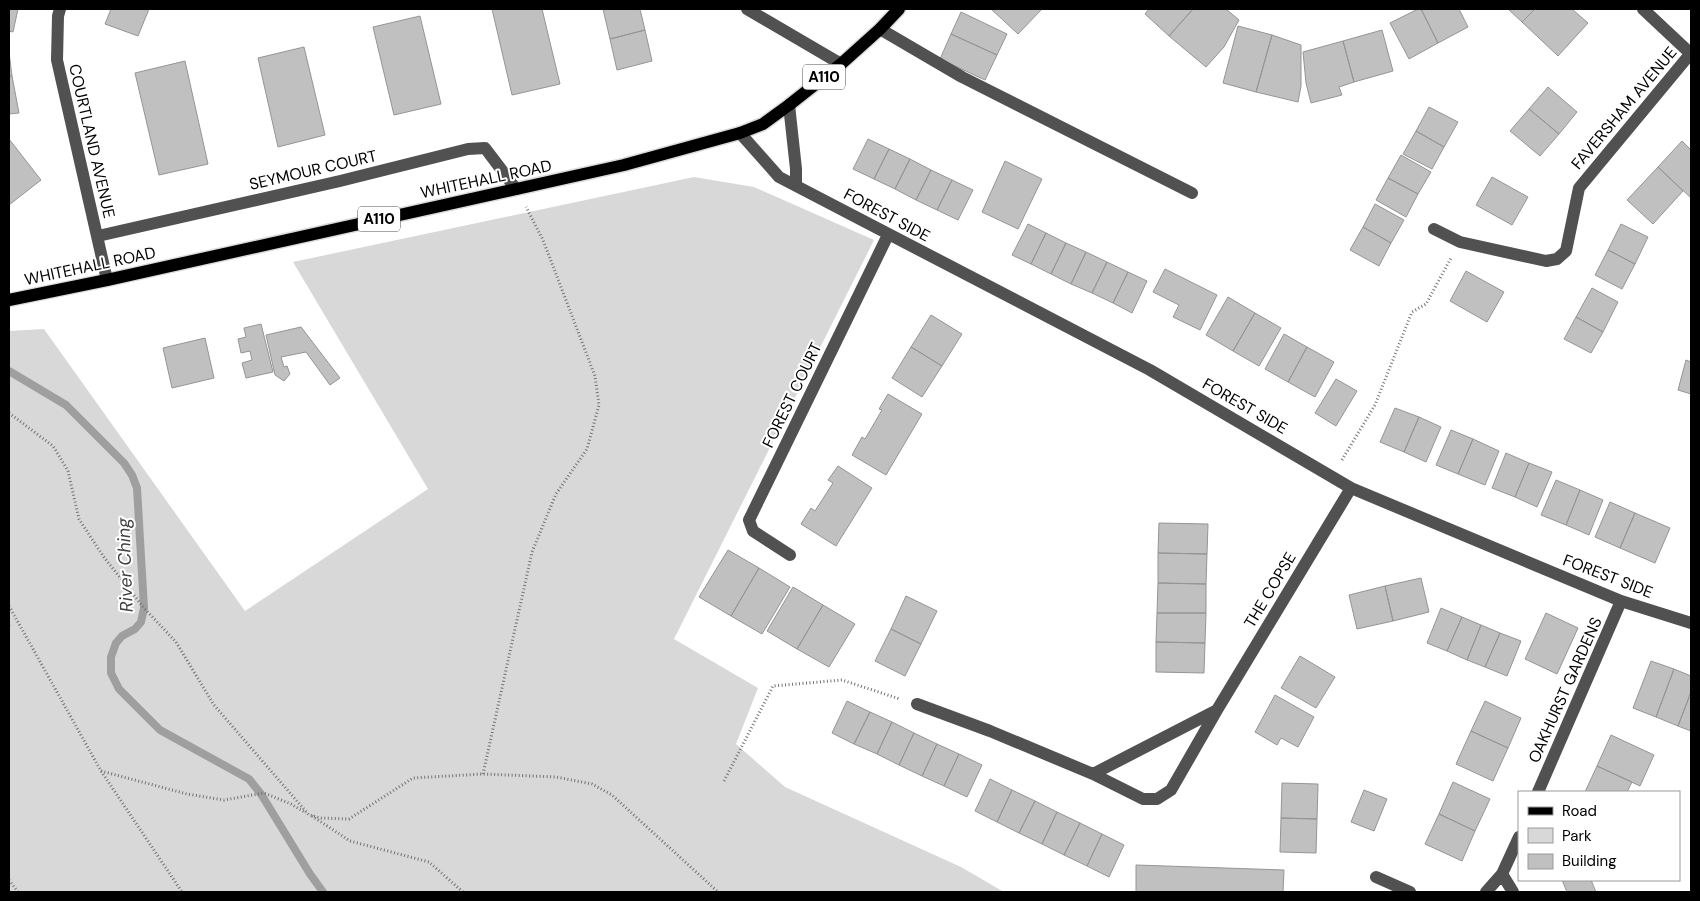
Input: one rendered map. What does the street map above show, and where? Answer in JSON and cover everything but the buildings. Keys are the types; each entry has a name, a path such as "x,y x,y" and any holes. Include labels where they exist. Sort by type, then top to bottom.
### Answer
{"main road":[{"name":"WHITEHALL ROAD","path":"9,300 624,165 740,133 763,124 789,105 841,64 899,9"}],"street":[{"name":"COURTLAND AVENUE","path":"60,9 58,16 57,60 107,280"},
{"path":"747,9 841,64"},
{"path":"1643,9 1691,53"},
{"path":"880,29 962,77 1192,193"},
{"name":"FAVERSHAM AVENUE","path":"1434,229 1460,242 1546,261 1558,259 1566,251 1579,188 1691,53"},
{"path":"789,105 796,185"},
{"name":"FOREST SIDE","path":"740,133 778,177 1150,370 1351,488 1621,601 1691,623"},
{"name":"SEYMOUR COURT","path":"98,236 340,181 468,149 485,148 516,189"},
{"name":"FOREST COURT","path":"790,555 753,531 749,520 888,234"},
{"name":"THE COPSE","path":"918,704 990,731 1093,774 1143,799 1157,799 1171,790 1216,710 1351,488"},
{"name":"OAKHURST GARDENS","path":"1538,791 1621,601"},
{"path":"1093,774 1216,710"},
{"path":"1486,892 1502,874 1518,839"},
{"path":"1502,874 1513,892"},
{"path":"1376,877 1410,892"}],"path":[{"path":"483,774 532,552 556,494 587,449 600,405 595,376 543,240 516,189"},
{"path":"1345,454 1375,405 1412,312 1426,304 1448,264"},
{"path":"9,413 53,446 68,472 79,519 103,556 144,608 176,642 214,705 309,815 321,818 349,818 413,778 483,774 556,777 592,784 612,795 718,892"},
{"path":"9,606 101,771 182,892"},
{"path":"724,781 773,686 842,680 918,704"},
{"path":"101,771 187,794 224,800 264,793 291,804 350,841 429,862 463,892"},
{"path":"9,880 18,892"}],"green space":[{"path":"694,177 754,187 874,240 674,639 758,688 736,744 785,787 961,867 1004,892 9,892 9,331 44,329 245,611 428,489 293,262"}],"waterway":[{"name":"River Ching","path":"9,371 66,405 124,463 132,475 137,488 144,608 141,622 135,629 122,636 116,643 111,657 111,673 119,689 160,730 249,779 261,794 323,892"}]}
